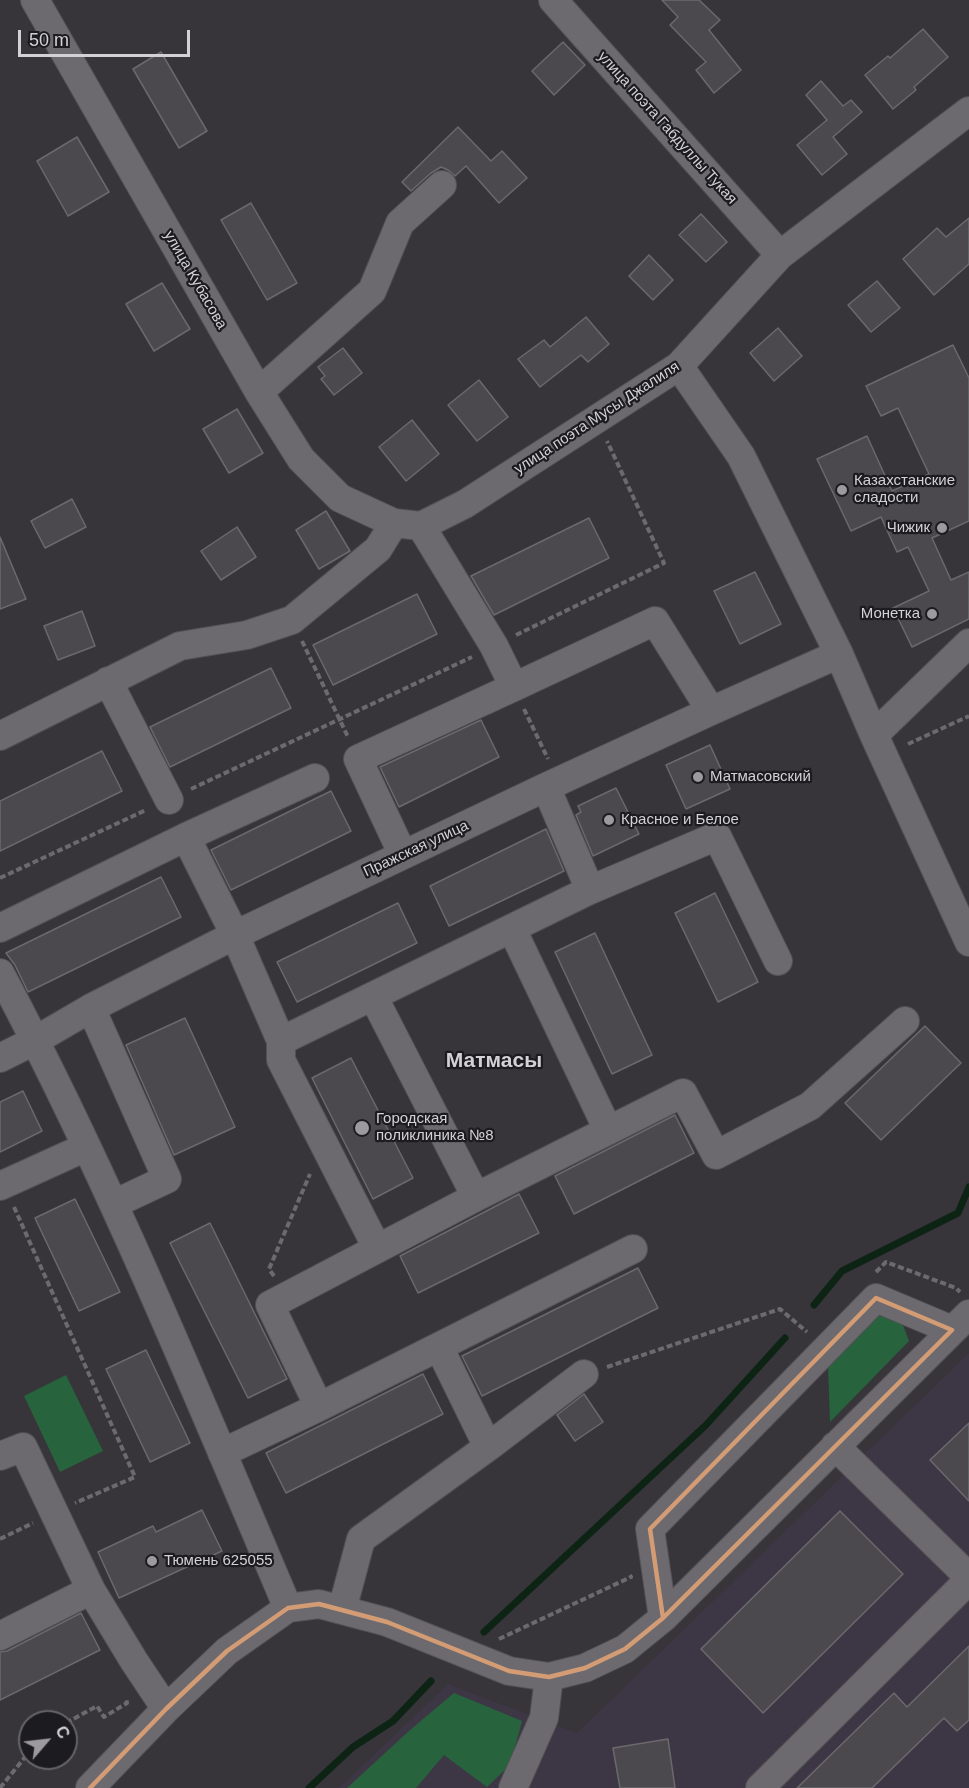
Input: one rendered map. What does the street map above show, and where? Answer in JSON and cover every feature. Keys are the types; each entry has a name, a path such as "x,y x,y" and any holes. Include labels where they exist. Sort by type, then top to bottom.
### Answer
{"street":[{"name":"улица Кубасова","path":"35,0 259,392 301,459 340,498 408,524"},
{"name":"улица поэта Габдуллы Тукая","path":"553,0 780,255"},
{"name":"улица поэта Мусы Джалиля","path":"408,524 465,504 679,366 780,255 969,111"},
{"path":"259,392 372,291 400,223 442,185"},
{"path":"679,366 741,456 840,654 873,735 969,942"},
{"path":"0,736 180,646 247,635 292,620 408,524 494,646 514,687"},
{"path":"403,855 358,759 655,621 711,711"},
{"path":"873,735 969,643"},
{"name":"Пражская улица","path":"0,1058 91,1008 235,935 552,784 840,654"},
{"path":"108,681 168,800"},
{"path":"0,928 186,837 315,778"},
{"path":"552,784 590,890"},
{"path":"281,1041 590,890 717,836 778,961"},
{"path":"186,837 235,935 281,1041 281,1060 377,1248"},
{"path":"512,929 608,1130"},
{"path":"0,973 36,1040 114,1204 288,1608"},
{"path":"373,996 476,1197"},
{"path":"91,1008 167,1179 114,1204"},
{"path":"320,1407 270,1305 476,1197 683,1093 716,1155 810,1106 905,1021"},
{"path":"2,1185 86,1147"},
{"path":"222,1453 320,1407 633,1249"},
{"path":"663,1618 650,1529 876,1298 961,1313"},
{"path":"90,1788 166,1709 227,1651 288,1608 319,1604 342,1610 387,1622 509,1671 549,1677 585,1668 626,1649 663,1618 835,1446 961,1313"},
{"path":"440,1347 488,1447"},
{"path":"342,1610 361,1539 584,1374"},
{"path":"760,1788 969,1578 835,1446"},
{"path":"0,1456 23,1447 92,1590 134,1661 166,1709"},
{"path":"0,1636 92,1590"},
{"path":"513,1788 544,1718 549,1677"}],"path":[{"path":"0,878 494,646 664,563 597,419"},
{"path":"292,620 358,759"},
{"path":"514,687 552,784"},
{"path":"908,744 969,716"},
{"path":"284,1297 269,1269 324,1143"},
{"path":"0,1539 135,1477 2,1185"},
{"path":"869,1278 886,1262 956,1288 961,1313"},
{"path":"584,1374 780,1309 812,1335"},
{"path":"491,1642 631,1577 628,1567"},
{"path":"78,1716 97,1706 104,1717 127,1703 125,1692"},
{"path":"0,1788 18,1766"}],"shaded area":[{"path":"969,1353 969,1788 339,1788 448,1684 577,1733"}],"green space":[{"path":"875,1312 901,1320 909,1341 830,1422 828,1364"},
{"path":"66,1375 103,1451 60,1472 24,1396"},
{"path":"454,1693 522,1721 510,1765 487,1787 444,1755 416,1788 347,1788 409,1731"}],"building":[{"path":"662,0 699,0 720,20 709,30 741,70 714,93 696,70 706,62 670,25 678,17"},
{"path":"923,29 948,57 914,87 916,90 893,109 865,75 888,56 890,58"},
{"path":"563,42 585,65 554,95 532,71"},
{"path":"161,52 207,131 179,148 133,69"},
{"path":"821,81 843,106 851,100 862,112 833,137 847,154 822,175 797,145 827,120 806,95"},
{"path":"458,127 491,161 502,151 527,178 499,203 466,166 455,176 441,167 411,191 402,182"},
{"path":"77,137 109,192 68,216 37,161"},
{"path":"251,203 297,283 267,300 221,220"},
{"path":"701,214 727,242 706,262 679,235"},
{"path":"969,218 969,264 934,295 903,259 937,228 946,237"},
{"path":"649,255 673,280 653,300 629,276"},
{"path":"877,281 900,308 871,332 848,305"},
{"path":"162,283 190,329 154,351 126,304"},
{"path":"586,317 609,344 588,362 581,355 540,387 518,359 544,340 550,347"},
{"path":"778,328 802,356 774,381 750,353"},
{"path":"953,345 969,378 969,521 932,538 951,580 969,572 969,619 912,647 893,608 929,591 908,547 897,552 881,517 851,531 817,459 867,436 892,491 929,474 898,408 881,416 866,386"},
{"path":"343,348 362,373 334,395 321,379 325,376 318,367"},
{"path":"479,380 508,417 477,441 448,405"},
{"path":"237,409 263,453 229,473 203,429"},
{"path":"412,420 439,454 406,481 379,447"},
{"path":"72,499 86,527 45,548 31,521"},
{"path":"326,511 350,551 319,569 296,530"},
{"path":"589,518 609,558 494,615 471,576"},
{"path":"237,527 256,557 221,580 201,551"},
{"path":"0,537 26,599 0,609"},
{"path":"755,572 781,624 740,644 714,591"},
{"path":"417,594 437,634 333,685 313,645"},
{"path":"82,611 95,646 58,660 44,626"},
{"path":"271,668 291,708 170,767 150,727"},
{"path":"481,720 499,757 399,807 380,767"},
{"name":"Матмасовский","path":"710,745 730,789 686,809 666,765"},
{"path":"102,751 122,791 0,851 0,801"},
{"name":"Красное и Белое","path":"616,788 639,834 593,856 576,815 581,812 578,806"},
{"path":"331,791 351,831 231,890 211,850"},
{"path":"546,829 564,871 449,926 430,886"},
{"path":"161,877 181,917 28,992 15,965 6,953"},
{"path":"715,893 758,982 718,1002 675,913"},
{"path":"398,903 417,943 297,1002 277,962"},
{"path":"595,933 652,1055 612,1074 555,952"},
{"path":"185,1018 235,1127 174,1155 126,1045"},
{"path":"925,1026 961,1063 881,1140 845,1103"},
{"name":"Городская поликлиника №8","path":"351,1058 413,1178 373,1199 312,1078"},
{"path":"23,1091 42,1131 0,1152 0,1102"},
{"path":"675,1115 694,1153 574,1214 555,1176"},
{"path":"519,1194 539,1233 418,1293 400,1256"},
{"path":"75,1199 120,1292 79,1311 35,1218"},
{"path":"210,1223 287,1379 248,1398 170,1243"},
{"path":"638,1268 658,1308 482,1396 462,1356"},
{"path":"146,1350 190,1443 150,1462 106,1369"},
{"path":"423,1374 443,1414 286,1493 266,1453"},
{"path":"584,1394 603,1422 575,1441 557,1415"},
{"path":"969,1423 969,1501 930,1460"},
{"name":"Тюмень 625055","path":"202,1510 222,1551 119,1598 98,1552 153,1526 156,1532"},
{"path":"840,1511 903,1574 763,1713 701,1649"},
{"path":"81,1613 100,1650 0,1700 0,1652 7,1651"},
{"path":"969,1646 969,1720 957,1731 944,1718 872,1788 797,1788 894,1693 907,1707"},
{"path":"668,1739 675,1788 620,1788 613,1748"}],"waterway":[{"path":"814,1305 842,1271 958,1213 969,1187"},
{"path":"484,1632 706,1425 785,1338"},
{"path":"309,1788 353,1747 393,1721 431,1681"}],"transit line":[{"path":"876,1298 952,1330 663,1618 650,1529 876,1298"},
{"path":"90,1788 166,1709 227,1651 288,1608 319,1604 387,1622 509,1671 549,1677 585,1668 625,1649 663,1618"}],"place":[{"name":"Казахстанские сладости","path":"842,490"},
{"name":"Чижик","path":"942,528"},
{"name":"Монетка","path":"932,614"},
{"name":"Матмасовский","path":"698,777"},
{"name":"Красное и Белое","path":"609,820"},
{"name":"Городская поликлиника №8","path":"362,1128"},
{"name":"Тюмень 625055","path":"152,1561"}],"district":[{"name":"Матмасы","path":"494,1061"}]}
